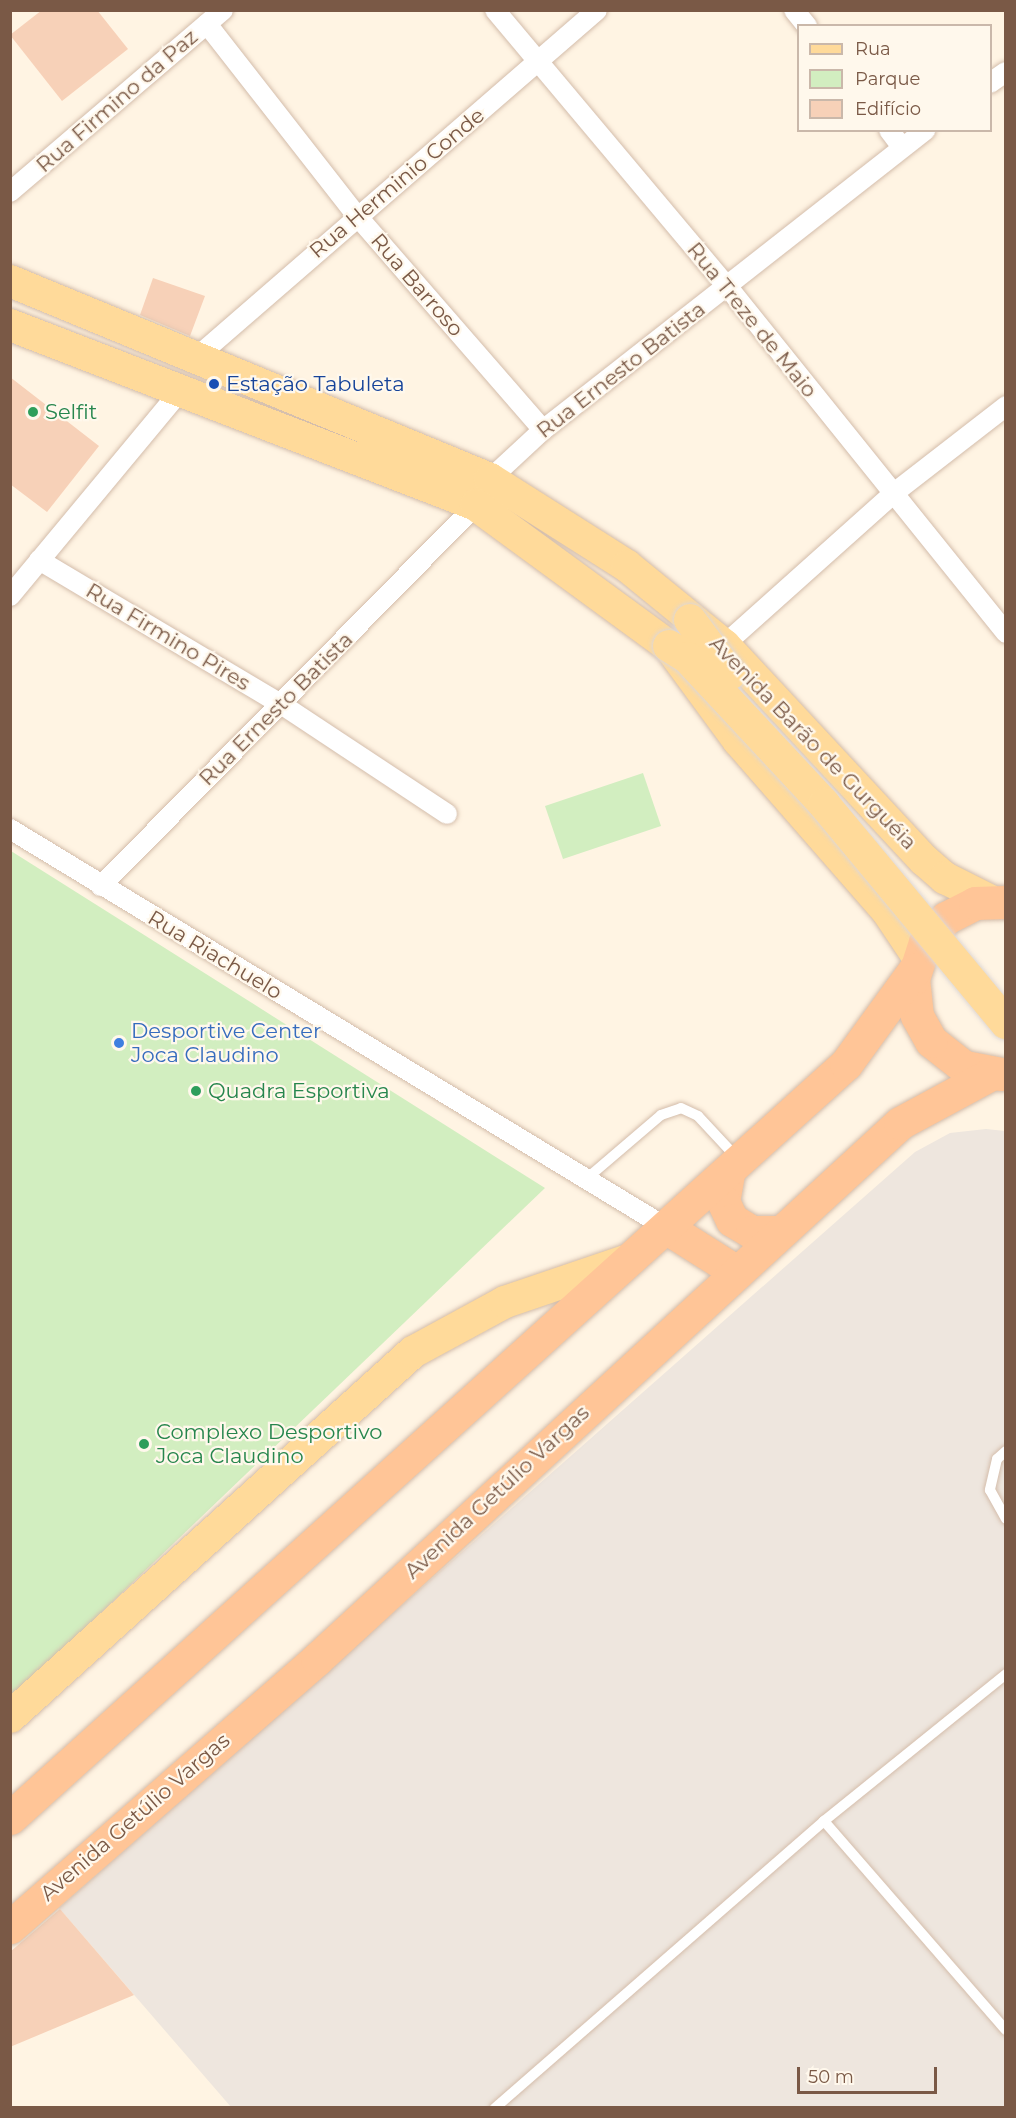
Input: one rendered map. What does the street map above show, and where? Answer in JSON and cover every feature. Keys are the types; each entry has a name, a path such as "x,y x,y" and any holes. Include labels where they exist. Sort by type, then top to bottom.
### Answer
{"highway":[{"path":"10,1818 734,1168 846,1064 946,918 1001,900"},
{"path":"916,963 914,1002 923,1029 940,1051 964,1067 1001,1075"},
{"name":"Avenida Getúlio Vargas","path":"10,1927 318,1659 900,1123 1001,1075"},
{"path":"734,1168 723,1201 732,1220 752,1232 781,1232"},
{"path":"667,1228 737,1272"}],"main road":[{"name":"Avenida Barão de Gurguéia","path":"10,280 198,356 483,492 627,566 690,620 724,645 924,860 945,878 1001,900"},
{"name":"Avenida Barão de Gurguéia","path":"10,325 180,391 386,465 483,492 669,646 738,740 888,912 916,963"},
{"path":"690,620 706,649 845,799 1005,996"},
{"path":"669,646 688,658 824,804 1005,1023"},
{"path":"10,1717 413,1352 505,1302 632,1258"}],"street":[{"name":"Rua Firmino da Paz","path":"10,192 223,10"},
{"name":"Rua Treze de Maio","path":"495,10 727,286 1005,633"},
{"name":"Rua Herminio Conde","path":"198,356 597,10"},
{"path":"794,10 805,24"},
{"name":"Rua Barroso","path":"207,24 358,217 543,430"},
{"path":"992,82 1005,72"},
{"path":"891,132 902,147"},
{"name":"Rua Ernesto Batista","path":"101,886 281,704 543,430 922,132"},
{"path":"10,596 180,391"},
{"path":"724,645 894,493 1005,406"},
{"name":"Rua Firmino Pires","path":"39,560 281,704 447,814"},
{"name":"Rua Riachuelo","path":"10,829 667,1228"}],"lane":[{"path":"585,1180 661,1115 681,1108 698,1116 734,1168"},
{"path":"1005,1451 997,1459 990,1490 1005,1520"},
{"path":"495,2108 824,1821 1005,1674"},
{"path":"824,1821 1005,2030"}],"shaded area":[{"path":"986,1129 1005,1131 1005,2107 231,2107 59,1908 915,1152 950,1133"}],"green space":[{"path":"643,773 661,826 563,859 545,806"},
{"name":"Complexo Desportivo Joca Claudino","path":"11,851 545,1188 11,1699"}],"building":[{"path":"42,10 97,10 128,49 62,101 10,35"},
{"path":"153,278 205,296 190,336 140,315"},
{"name":"Selfit","path":"10,377 99,446 47,512 10,484"},
{"path":"60,1909 134,1995 10,2047 10,1952"}],"place":[{"name":"Estação Tabuleta","path":"214,384"},
{"name":"Selfit","path":"33,412"},
{"name":"Desportive Center Joca Claudino","path":"119,1043"},
{"name":"Quadra Esportiva","path":"196,1091"},
{"name":"Complexo Desportivo Joca Claudino","path":"144,1444"}]}
